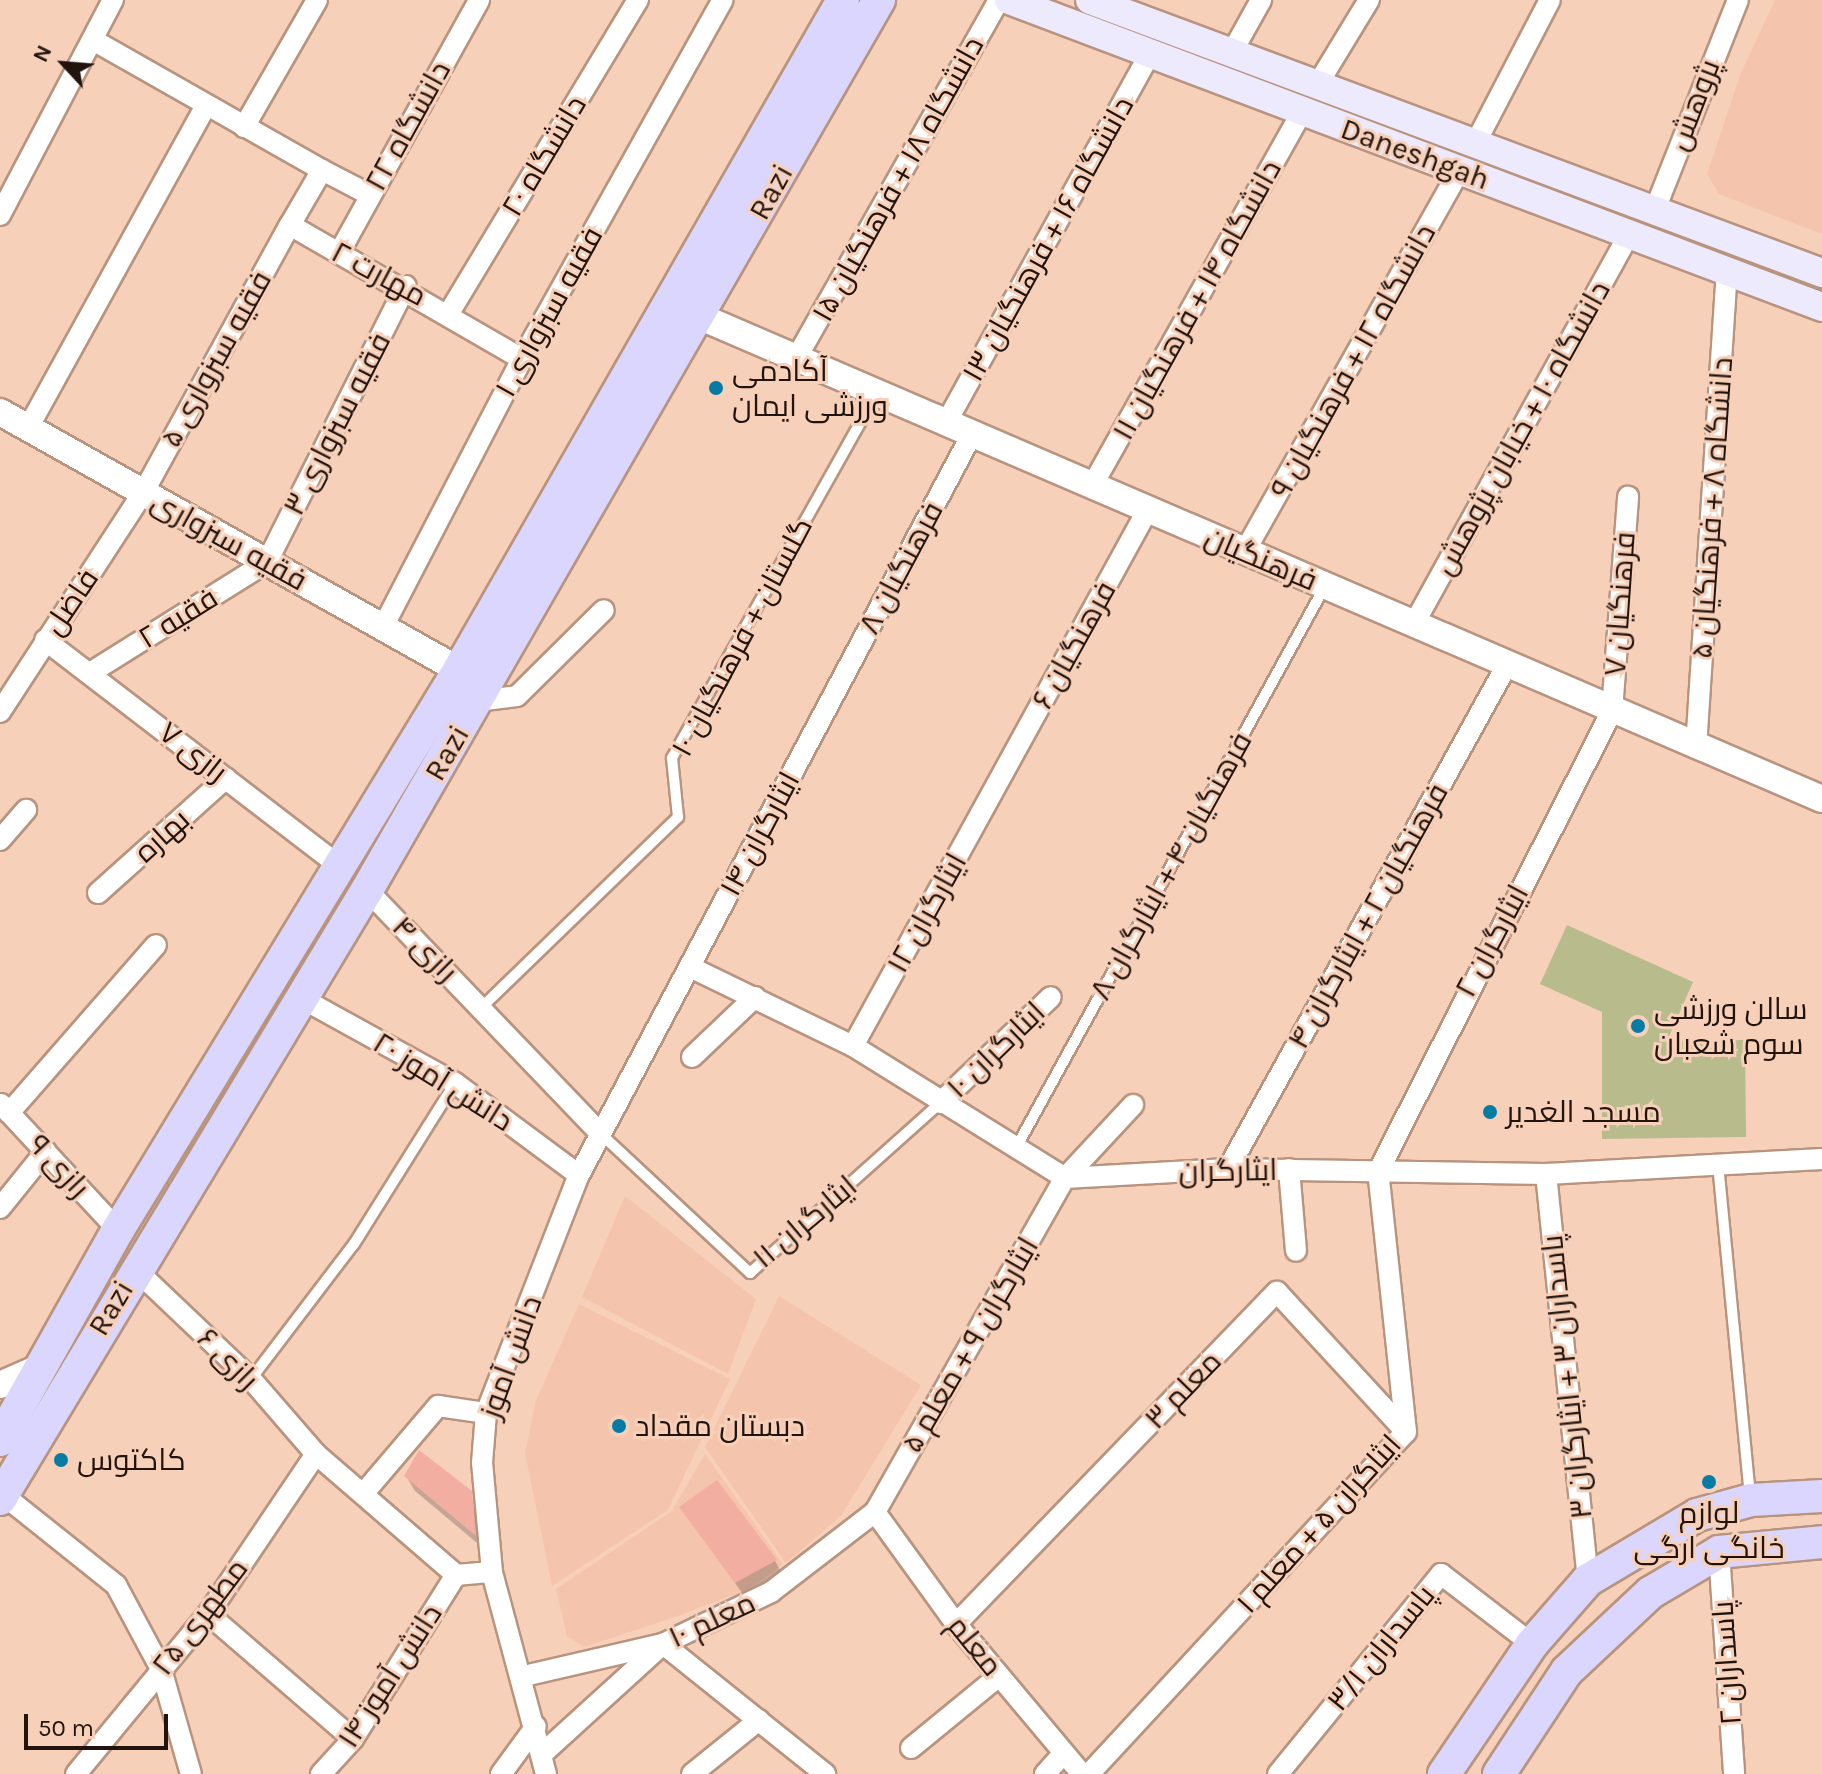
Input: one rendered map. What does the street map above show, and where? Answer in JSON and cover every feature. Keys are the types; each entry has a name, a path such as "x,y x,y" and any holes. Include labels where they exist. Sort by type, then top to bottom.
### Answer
{"main road":[{"name":"Razi","path":"0,1440 118,1230 459,670 838,17 879,0"},
{"name":"Daneshgah","path":"1009,0 1301,114 1629,234 1727,268 1820,291"},
{"name":"Daneshgah","path":"1090,0 1316,87 1476,142 1654,212 1820,291"},
{"path":"1112,40 1125,14"},
{"name":"Razi","path":"1,1496 217,1133 367,890 701,317 838,17"},
{"path":"188,1115 217,1133"},
{"path":"1444,1774 1532,1644 1588,1580 1653,1536 1751,1500 1822,1496"},
{"path":"1499,1774 1567,1671 1611,1623 1719,1552 1822,1542"}],"street":[{"path":"0,215 113,0"},
{"path":"244,127 317,0"},
{"name":"دانشگاه ۲۲","path":"339,253 479,0"},
{"name":"دانشگاه ۲۰","path":"449,313 638,0"},
{"name":"فقیه سبزواری ۱","path":"383,627 522,359 723,0"},
{"name":"دانشگاه ۱۸ + فرهنگیان ۱۵","path":"797,357 999,0"},
{"path":"1231,54 1261,0"},
{"path":"1316,87 1369,0"},
{"path":"1476,142 1550,0"},
{"name":"پژوهش","path":"1654,212 1738,0"},
{"path":"93,40 370,195"},
{"name":"دانشگاه ۱۶ + فرهنگیان ۱۳","path":"946,423 1149,55"},
{"path":"28,428 206,105"},
{"name":"دانشگاه ۱۴ + فرهنگیان ۱۱","path":"1092,486 1301,114"},
{"path":"290,225 322,170"},
{"name":"دانشگاه ۱۲ + فرهنگیان ۹","path":"1245,551 1460,170"},
{"name":"مهارت ۲","path":"290,225 406,286 522,359"},
{"name":"فقیه سبزواری ۵","path":"143,493 290,225"},
{"name":"دانشگاه ۱۰ + خیابان پژوهش","path":"1415,622 1629,234"},
{"name":"دانشگاه ۸ + فرهنگیان ۵","path":"1696,748 1727,268"},
{"name":"فقیه سبزواری ۳","path":"267,562 406,286"},
{"name":"فرهنگیان","path":"701,317 971,436 1415,622 1696,748 1822,799"},
{"name":"فقیه سبزواری","path":"0,412 459,670"},
{"name":"فرهنگیان ۸","path":"830,701 971,436"},
{"name":"فاضل","path":"0,712 7,685 45,640 143,493"},
{"name":"فرهنگیان ۷","path":"1612,711 1628,497"},
{"name":"فرهنگیان ۶","path":"1000,779 1147,511"},
{"name":"فقیه ۲","path":"90,673 267,562"},
{"path":"477,701 517,696 604,610"},
{"name":"رازی ۷","path":"45,640 340,866"},
{"name":"فرهنگیان ۲ + ایثارگران ۴","path":"1228,1169 1508,663"},
{"name":"ایثارگران ۱۴","path":"690,967 830,701"},
{"name":"ایثارگران ۲","path":"1378,1172 1612,711"},
{"name":"بهاره","path":"98,893 226,778"},
{"name":"ایثارگران ۱۲","path":"853,1046 1000,779"},
{"path":"0,840 26,810"},
{"name":"رازی ۴","path":"367,890 601,1134"},
{"path":"5,1108 156,945"},
{"path":"690,967 853,1046 940,1103 1017,1146 1065,1178"},
{"name":"دانش آموز","path":"544,1764 524,1676 492,1572 482,1463 486,1413 579,1175 690,967"},
{"path":"692,1057 755,997"},
{"name":"ایثارگران ۱۰","path":"940,1103 1051,997"},
{"name":"دانش آموز ۲۰","path":"301,998 455,1083 579,1175"},
{"name":"ایثارگران ۹ + معلم ۵","path":"875,1512 1065,1178 1133,1105"},
{"name":"رازی ۹","path":"5,1108 118,1230"},
{"path":"0,1208 46,1151"},
{"name":"ایثارگران","path":"1065,1178 1228,1169 1546,1174 1822,1159"},
{"path":"1289,1169 1296,1251"},
{"name":"ایثاگران ۵ + معلم ۱","path":"1089,1774 1406,1432 1378,1172"},
{"name":"پاسداران ۳ + ایثارگران ۳","path":"1546,1174 1588,1580"},
{"name":"رازی ۶","path":"135,1269 251,1379 316,1454 456,1575"},
{"name":"معلم ۳","path":"956,1624 1277,1292 1406,1432"},
{"path":"0,1385 39,1368"},
{"path":"363,1494 438,1406 486,1413"},
{"name":"مطهری ۲۵","path":"76,1774 208,1614 316,1454"},
{"path":"1,1496 116,1585 161,1669 191,1774"},
{"name":"معلم","path":"875,1512 956,1624 1082,1774"},
{"name":"معلم ۱۰","path":"524,1676 663,1644 771,1592 875,1512"},
{"name":"پاسداران ۲","path":"1719,1552 1734,1774"},
{"path":"456,1575 492,1572"},
{"name":"پاسداران ۳/۱","path":"1278,1774 1441,1574 1532,1644"},
{"name":"دانش آموز ۱۴","path":"321,1774 353,1739 456,1575"},
{"path":"208,1614 353,1739"},
{"path":"544,1764 663,1644 825,1774"},
{"path":"911,1748 999,1676"},
{"path":"692,1774 759,1720"},
{"path":"501,1774 536,1726"},
{"path":"1045,1774 1064,1753"}],"lane":[{"name":"گلستان + فرهنگیان ۱۰","path":"482,1007 678,817 672,758 876,394"},
{"name":"فرهنگیان ۴ + ایثارگران ۸","path":"1017,1146 1325,586"},
{"path":"251,1379 354,1244 455,1083"},
{"name":"ایثارگران ۱۱","path":"601,1134 750,1273 940,1103"},
{"path":"1718,1164 1751,1500"}],"shaded area":[{"path":"1775,0 1822,0 1822,234 1719,194 1707,174 1740,75"},
{"path":"625,1196 756,1299 728,1374 582,1297"},
{"path":"779,1296 921,1385 841,1516 786,1563 705,1447"},
{"name":"دبستان مقداد","path":"579,1304 730,1379 668,1510 552,1586 525,1453 536,1400"},
{"path":"705,1454 783,1564 749,1589 675,1617 584,1647 567,1636 556,1589 672,1511"}],"green space":[{"name":"سالن ورزشی سوم شعبان","path":"1567,925 1693,982 1667,1041 1745,1040 1746,1137 1602,1139 1602,1012 1540,984"}],"building":[{"path":"419,1450 472,1491 476,1536 404,1476"},
{"path":"717,1480 777,1560 735,1583 679,1507"}],"place":[{"name":"آکادمی ورزشی ایمان","path":"716,388"},
{"name":"سالن ورزشی سوم شعبان","path":"1638,1026"},
{"name":"مسجد الغدیر","path":"1490,1112"},
{"name":"دبستان مقداد","path":"619,1426"},
{"name":"کاکتوس","path":"61,1460"},
{"name":"لوازم خانگی ارگی","path":"1709,1482"}]}
